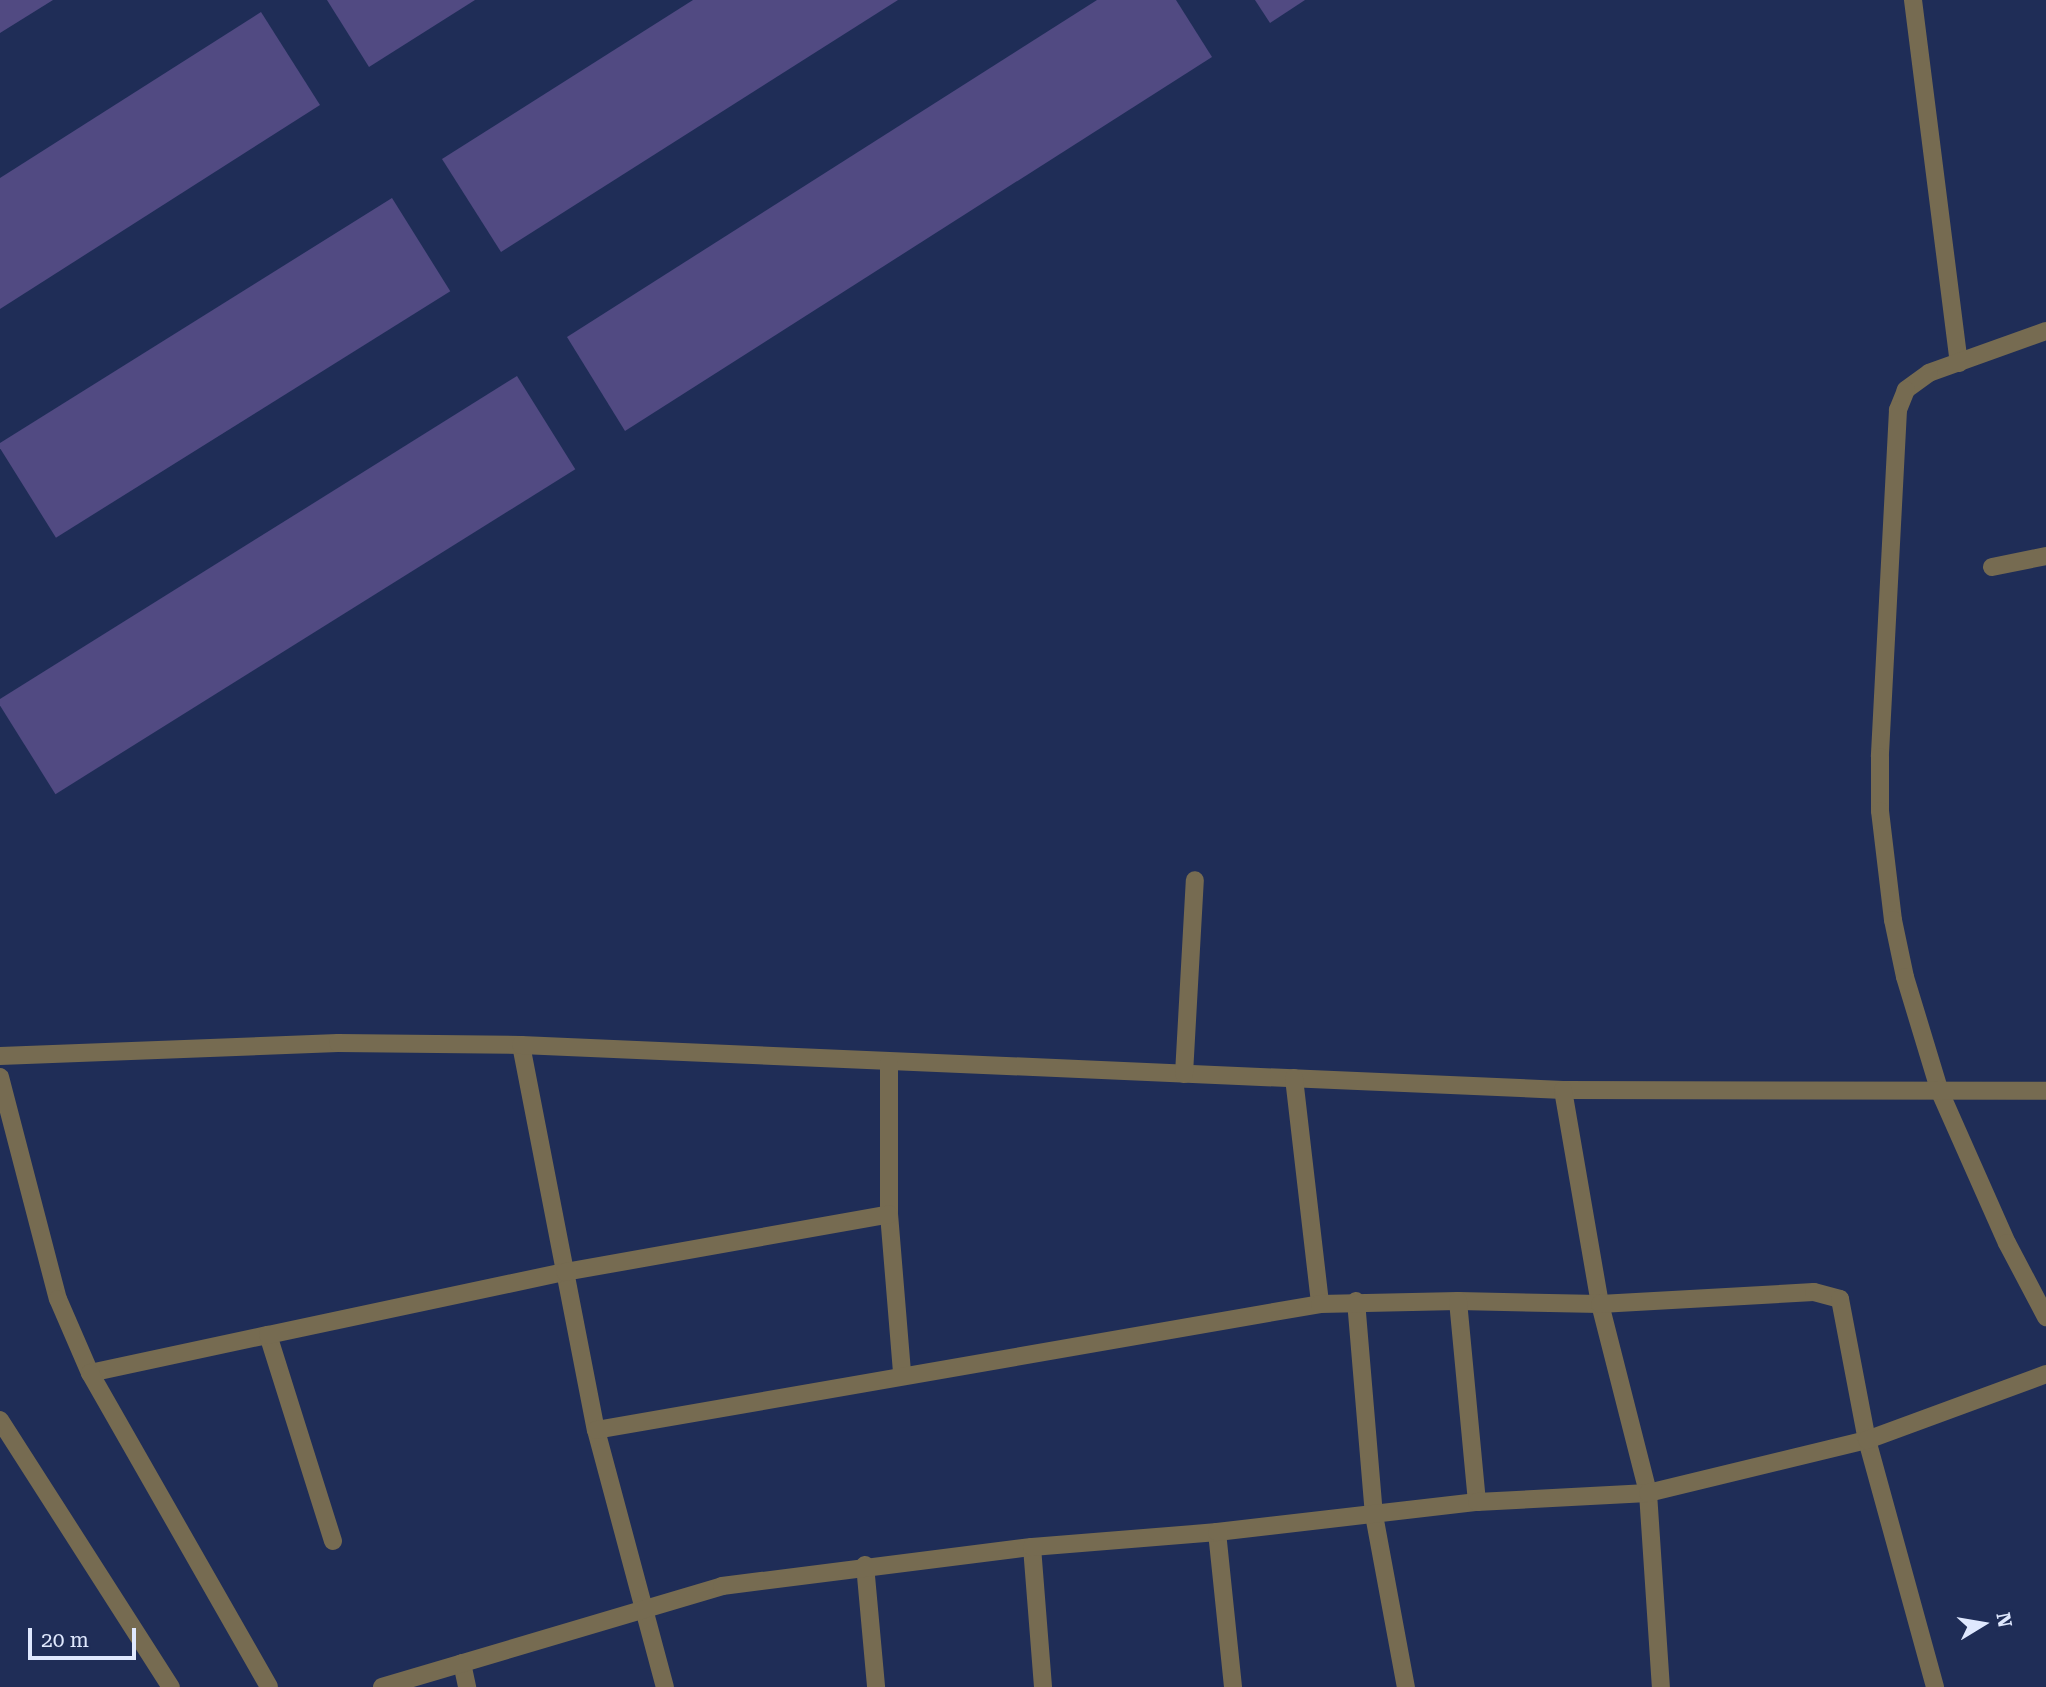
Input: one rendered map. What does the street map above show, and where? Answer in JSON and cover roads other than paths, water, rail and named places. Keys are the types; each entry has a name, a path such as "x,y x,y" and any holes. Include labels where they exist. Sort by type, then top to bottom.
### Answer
{"street":[{"path":"1913,0 1959,363"},
{"path":"2046,331 1929,373 1906,390 1898,410 1880,757 1880,811 1893,920 1940,1092 2007,1243 2046,1317"},
{"path":"1992,567 2046,556"},
{"path":"1184,1074 1195,880"},
{"path":"0,1056 338,1042 521,1045 889,1063 1563,1090 2046,1091"},
{"path":"521,1045 596,1430 665,1687"},
{"path":"889,1063 889,1214 902,1373"},
{"path":"0,1077 58,1298 90,1373 269,1687"},
{"path":"1294,1078 1320,1304"},
{"path":"1563,1090 1600,1304 1648,1493 1661,1687"},
{"path":"90,1373 565,1272 889,1214"},
{"path":"596,1430 902,1373 1320,1304 1356,1301 1600,1304 1814,1292 1840,1298 1867,1440 1935,1687"},
{"path":"1356,1301 1374,1515 1406,1687"},
{"path":"1458,1301 1476,1502"},
{"path":"268,1335 333,1541"},
{"path":"382,1687 642,1606 722,1586 865,1565 1032,1546 1217,1532 1476,1502 1648,1493 1867,1440 2046,1374"},
{"path":"0,1420 171,1687"},
{"path":"1217,1532 1233,1687"},
{"path":"1032,1546 1042,1687"},
{"path":"865,1565 876,1687"},
{"path":"462,1663 467,1687"}]}
